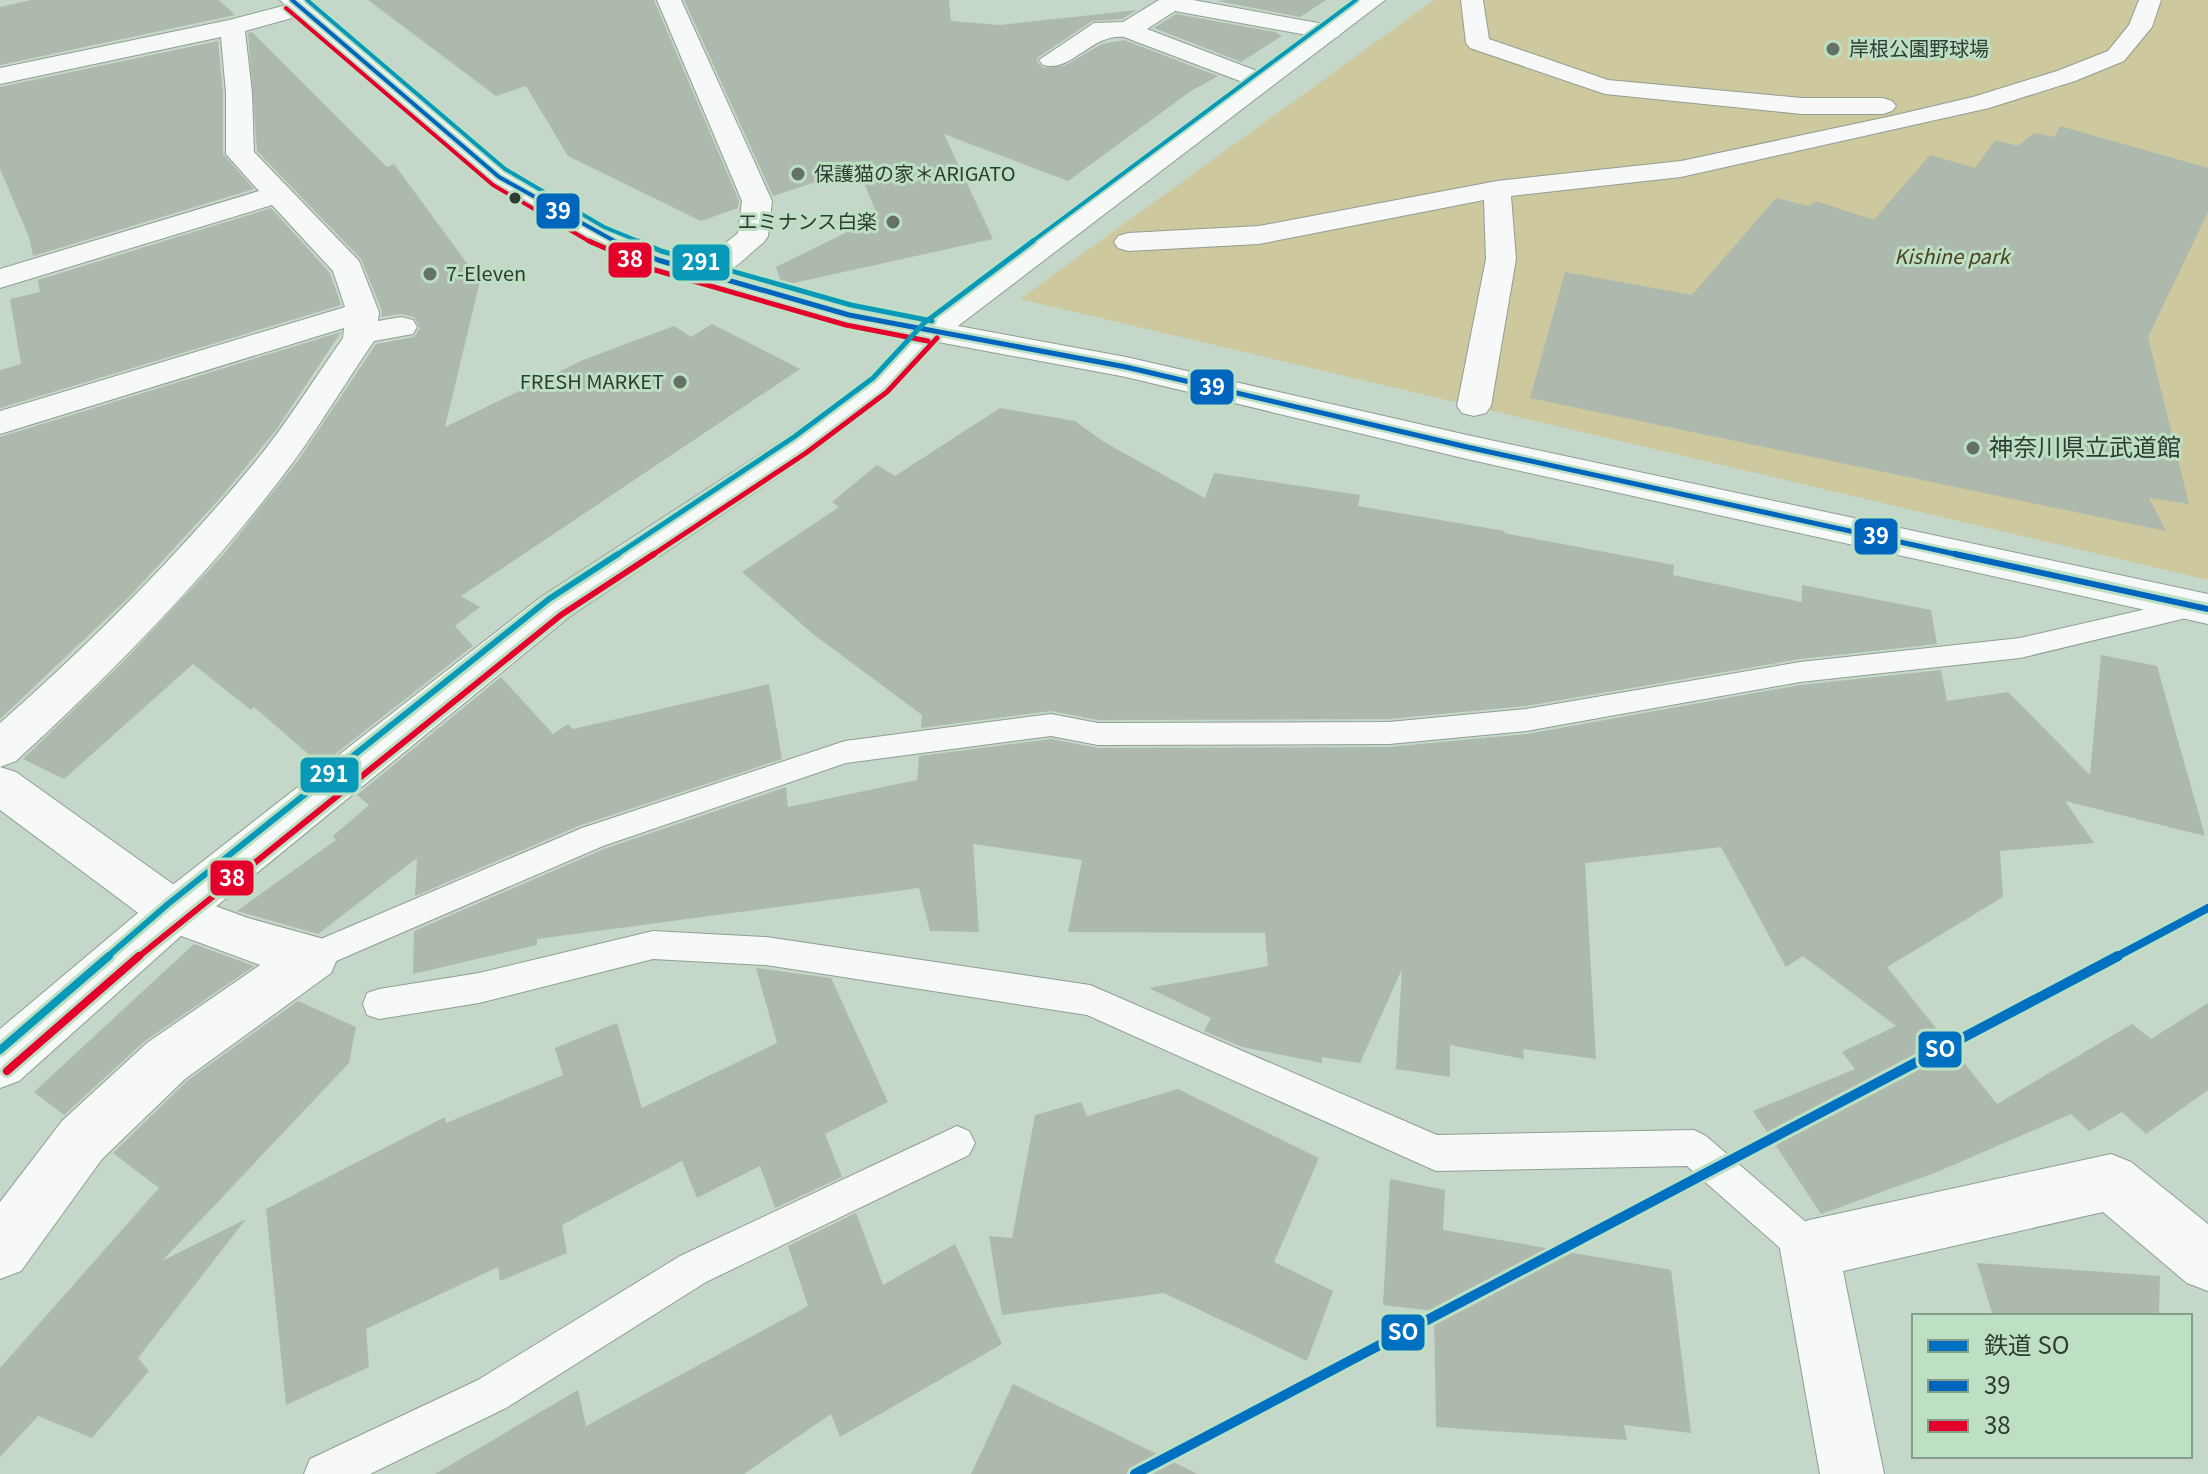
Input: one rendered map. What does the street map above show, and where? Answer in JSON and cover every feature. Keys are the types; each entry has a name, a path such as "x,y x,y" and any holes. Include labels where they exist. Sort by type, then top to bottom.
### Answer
{"street":[{"path":"669,0 757,201 753,236 705,273"},
{"path":"0,1063 174,912 555,607 776,462 880,385 930,331 1373,0"},
{"path":"1472,0 1478,43 1605,87 1816,107 1920,105 1925,116"},
{"path":"1128,242 1259,235 1497,189 1681,169 1980,103 2066,76 2116,56 2140,27 2150,0"},
{"path":"1128,30 1171,3 1329,32"},
{"path":"0,76 232,27 297,4 499,177 600,236 658,260 849,315 1126,367 1467,447 2201,608"},
{"path":"0,749 79,678 191,561 270,468 361,323 348,268 240,154 239,93 232,27"},
{"path":"1052,60 1103,28 1128,30 1261,81"},
{"path":"1474,406 1501,259 1497,189"},
{"path":"0,279 279,194"},
{"path":"0,423 361,323 401,327"},
{"path":"0,785 174,912 247,940 313,957"},
{"path":"0,1250 82,1140 155,1071 313,957"},
{"path":"1852,1474 1809,1249 2111,1182 2208,1262"}],"lane":[{"path":"313,957 593,837 845,752 1051,725 1098,734 1389,733 1526,720 1800,672 2020,648 2201,608"},
{"path":"379,1004 479,988 653,945 766,951 1090,1000 1436,1153 1694,1148 1809,1249"},
{"path":"325,1474 492,1394 693,1269 957,1143"}],"green space":[{"name":"Kishine park","path":"1434,0 2208,0 2208,580 1020,299"}],"building":[{"path":"31,0 219,0 235,15 0,65 0,7"},
{"path":"368,0 654,0 739,201 738,208 701,221 568,156 526,86 496,96"},
{"path":"684,0 949,0 951,21 1000,25 1137,10 1122,19 1092,21 1037,58 1037,62 1043,68 1064,66 1102,44 1124,40 1218,76 1191,91 1068,181 944,134 993,239 789,284 781,282 776,267 878,217 858,168 773,196"},
{"path":"1326,0 1300,17 1217,1"},
{"path":"1176,14 1275,32 1282,36 1241,62 1154,28"},
{"path":"252,32 387,167 394,164 480,281 445,427 583,360 674,326 691,337 712,324 800,369 461,596 480,607 455,626 473,646 321,765 254,707 251,710 193,664 64,779 23,759 123,662 223,555 297,462 376,344 414,337 420,328 414,317 400,314 381,317 382,311 361,259 257,151 248,33"},
{"path":"218,41 223,93 223,154 254,189 33,256 29,237 0,169 0,87"},
{"path":"2060,126 2208,168 2208,212 2148,337 2189,504 2149,498 2166,531 1530,398 1565,272 1692,295 1776,198 1808,206 1816,201 1874,220 1930,155 1975,168 1995,140 2018,146 2034,133 2054,137"},
{"path":"271,208 330,273 341,305 0,408 0,370 21,364 10,299 40,292 38,280"},
{"path":"341,332 276,430 223,495 130,596 0,719 0,437"},
{"path":"1000,408 1075,421 1104,442 1205,498 1214,473 1360,495 1358,506 1505,531 1674,565 1673,575 1802,602 1802,585 1931,610 1937,644 1800,659 1526,706 1389,719 1098,720 1051,711 921,728 922,715 813,634 742,572 839,507 832,502 877,465 895,476"},
{"path":"2101,655 2157,666 2205,836 2065,801 2094,843 2000,851 2003,897 1887,967 1997,1104 2132,1024 2151,1039 2208,1003 2208,1090 2146,1134 2122,1112 2089,1131 2071,1114 1937,1172 1821,1214 1753,1111 1855,1069 1842,1052 1896,1026 1803,956 1786,967 1721,847 1585,863 1596,1059 1523,1049 1524,1059 1450,1045 1450,1077 1396,1069 1402,969 1360,1063 1322,1057 1322,1063 1242,1047 1204,1031 1211,1018 1149,988 1268,966 1265,933 1068,932 1082,860 973,844 979,932 930,931 919,888 537,939 537,945 413,974 414,931 604,849 786,787 788,807 917,780 919,756 1051,739 1098,748 1389,747 1527,734 1800,685 1941,670 1947,701 2008,692 2090,775"},
{"path":"501,677 553,734 568,724 573,729 769,684 782,759 581,825 415,896 417,858 318,934 237,911 336,840 333,836 369,805 357,795"},
{"path":"194,944 254,966 145,1041 64,1115 34,1092"},
{"path":"756,968 831,978 888,1102 825,1134 842,1177 775,1208 760,1166 697,1198 682,1161 562,1225 567,1253 500,1281 498,1267 366,1329 369,1367 286,1405 266,1209 445,1117 446,1123 563,1075 555,1048 617,1023 642,1108 777,1043"},
{"path":"298,1001 356,1027 349,1063 162,1261 246,1219 138,1358 149,1371 92,1438 38,1416 0,1457 0,1368 159,1188 113,1153 187,1081"},
{"path":"1178,1089 1319,1158 1274,1262 1333,1291 1307,1361 1164,1293 1002,1315 989,1236 1012,1238 1035,1115 1081,1102 1087,1116"},
{"path":"1390,1179 1445,1190 1443,1230 1671,1270 1691,1433 1624,1425 1627,1440 1436,1427 1434,1311 1383,1305"},
{"path":"856,1213 883,1285 955,1244 1002,1344 840,1437 831,1414 744,1474 435,1474 578,1390 586,1426 808,1306 788,1246"},
{"path":"1977,1263 2160,1276 2159,1314 1992,1314"},
{"path":"1013,1384 1198,1474 971,1474"}],"rail line":[{"name":"SO","path":"1135,1474 2208,908"}],"transit line":[{"name":"39","path":"292,0 499,177 600,236 658,260 849,315 1126,367 1467,447 2208,609"},
{"name":"291","path":"307,0 505,169 604,227 661,251 851,305 932,321"},
{"name":"291","path":"0,1050 168,904 549,599 794,437 873,378 924,323 1356,0"},
{"name":"38","path":"286,8 493,185 595,245 655,270 846,325 928,341"},
{"name":"38","path":"7,1071 180,920 561,615 806,453 887,392 937,338"}],"place":[{"name":"岸根公園野球場","path":"1833,49"},
{"name":"保護猫の家＊ARIGATO","path":"798,174"},
{"name":"エミナンス白楽","path":"893,222"},
{"name":"7-Eleven","path":"430,274"},
{"name":"FRESH MARKET","path":"680,382"},
{"name":"神奈川県立武道館","path":"1973,448"}]}
